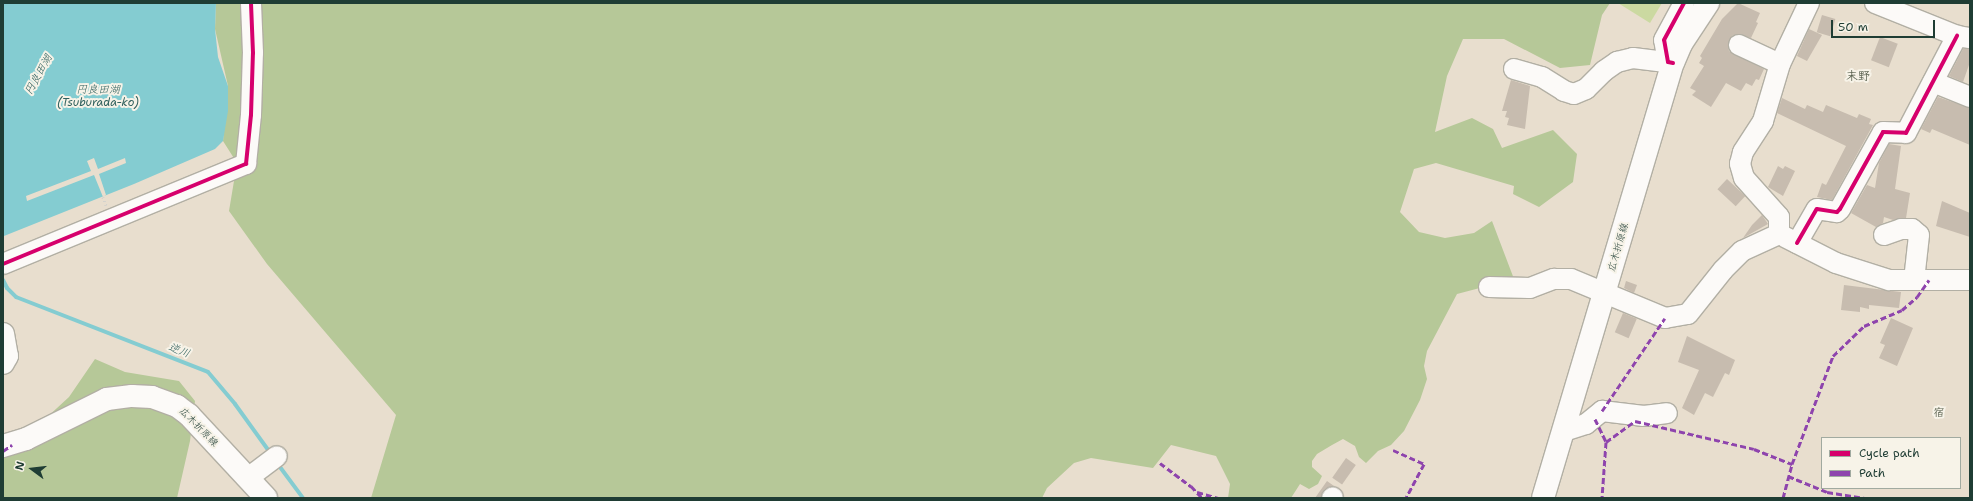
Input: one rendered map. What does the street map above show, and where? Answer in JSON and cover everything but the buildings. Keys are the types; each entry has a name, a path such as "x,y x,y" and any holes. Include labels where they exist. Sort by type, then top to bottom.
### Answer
{"main road":[{"name":"広木折原線","path":"1543,498 1605,294 1671,63 1681,44 1708,3"},
{"path":"3,334 7,356 3,363"},
{"name":"広木折原線","path":"3,446 26,439 107,399 132,396 152,397 177,406 189,415 266,498"}],"street":[{"path":"3,264 246,164 251,115 254,53 251,3"},
{"path":"1514,69 1542,77 1564,91 1574,94 1586,90 1604,71 1617,62 1633,58 1671,63 1664,40 1684,3"},
{"path":"1809,3 1780,64 1763,121 1743,152 1740,164 1744,178 1778,218 1788,239 1836,263 1889,280 1970,280"},
{"path":"1488,287 1530,288 1554,279 1572,279 1665,318 1688,314 1742,251 1788,239 1817,209 1837,212 1883,132 1906,132 1933,82 1963,37 1875,3"},
{"path":"1739,45 1780,64"},
{"path":"1933,82 1970,97"},
{"path":"1884,235 1901,229 1912,229 1919,235 1914,280"},
{"path":"1564,431 1586,424 1602,411 1644,416 1667,413"},
{"path":"248,478 277,456"}],"green space":[{"path":"216,3 1610,3 1602,15 1590,65 1560,68 1504,39 1463,39 1447,76 1435,132 1472,118 1493,129 1502,148 1553,130 1577,154 1573,182 1539,207 1513,194 1514,186 1436,163 1414,169 1400,212 1419,232 1445,238 1474,233 1492,221 1514,279 1457,294 1427,351 1424,366 1427,379 1420,400 1404,431 1391,445 1378,451 1366,463 1359,457 1355,446 1343,439 1317,454 1312,461 1312,467 1322,476 1318,484 1309,489 1300,484 1291,498 1228,498 1230,484 1216,456 1171,445 1153,468 1091,458 1074,463 1047,488 1042,498 371,498 396,415 267,264 229,211 237,163 223,141 228,86 215,29"},
{"path":"1618,3 1662,3 1650,23"},
{"path":"95,359 125,372 179,381 195,401 190,441 177,498 3,498 3,445 20,442 69,397"}],"water":[{"name":"円良田湖 (Tsuburada-ko)","path":"3,3 216,3 215,29 218,57 228,86 228,111 223,141 215,149 134,184 4,236"}],"pier":[{"path":"94,158 98,169 125,158 126,163 99,174 106,195 103,197 94,175 27,201 26,196 91,171 87,161"}],"waterway":[{"name":"逆川","path":"3,280 7,288 16,297 208,372 235,404 271,454"},
{"name":"逆川","path":"277,463 303,498"}],"marked path":[{"path":"1783,498 1792,464 1833,356 1864,326 1902,310 1917,297 1929,280"},
{"path":"1602,411 1665,318"},
{"path":"1595,419 1606,442 1602,498"},
{"path":"1606,442 1635,421 1754,449 1792,464"},
{"path":"3,451 12,445"},
{"path":"1393,450 1424,464 1406,498"},
{"path":"1160,463 1191,486 1202,498"},
{"path":"1788,476 1827,492 1865,498"},
{"path":"1197,492 1218,498"}],"cycle path":[{"path":"3,264 246,164 251,115 253,53 251,3"},
{"path":"1673,63 1668,62 1664,40 1684,3"},
{"path":"1797,243 1817,209 1837,212 1840,209 1883,132 1906,133 1957,36"}],"district":[{"name":"末野","path":"1858,77"},
{"name":"宿","path":"1939,413"}],"water label":[{"name":"円良田湖","path":"39,75"}]}
